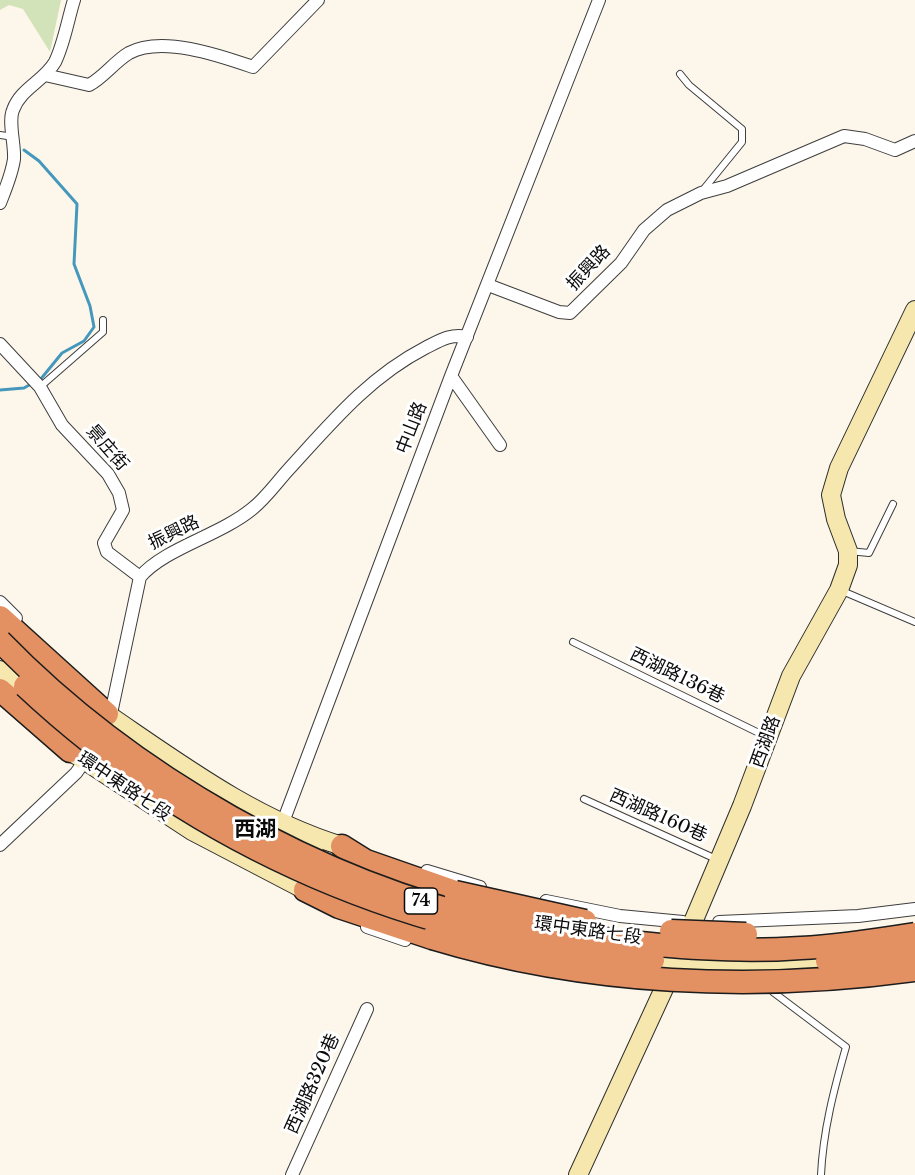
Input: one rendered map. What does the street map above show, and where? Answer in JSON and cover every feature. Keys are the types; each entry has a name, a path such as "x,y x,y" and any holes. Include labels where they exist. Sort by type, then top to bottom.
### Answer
{"highway":[{"path":"0,616 28,644 109,715"},
{"name":"74","path":"0,641 60,697 173,782 313,859 420,900 502,923 635,943 706,948 800,949 915,932"},
{"name":"74","path":"0,662 49,708 111,759 214,826 315,877 423,918 497,938 583,953 692,963 729,965 810,962 865,958 915,950"},
{"path":"0,690 77,756"},
{"path":"342,846 366,861 455,892 581,921 681,931 802,933 915,920"},
{"path":"305,890 339,907 432,938 520,961 663,981 718,982 867,977 915,970"}],"street":[{"path":"0,204 14,163 14,137 10,121 13,109 23,92 45,75 55,61 74,0"},
{"path":"45,75 89,85 131,52 149,48 191,48 253,68 318,0"},
{"name":"中山路","path":"264,870 451,376 599,0"},
{"name":"振興路","path":"488,285 559,312 570,313 621,263 644,230 666,210 701,193 728,186 844,136 857,137 895,150 915,141"},
{"path":"848,551 836,519 831,495 839,468 915,310"},
{"name":"振興路","path":"140,577 151,564 227,527 254,508 345,407 381,375 408,357 455,334 467,337"},
{"name":"景庄街","path":"1,346 40,387 62,425 108,474 115,485 123,510 104,543 107,552 140,577"},
{"path":"451,376 500,445"},
{"name":"西湖路","path":"578,1175 664,990 720,860 791,676 839,590 849,565 848,551"},
{"path":"0,845 77,756 109,715 140,577"},
{"name":"環中東路七段","path":"0,602 93,689 109,715 200,778 283,824 342,846 499,892 620,916 693,922 858,916 915,909"},
{"name":"環中東路七段","path":"0,634 25,660 73,700 92,714 109,715"},
{"name":"環中東路七段","path":"0,670 43,712 77,756"},
{"name":"環中東路七段","path":"0,700 41,737 77,756 163,814 305,890 341,916 384,934 534,974 664,990 773,992 847,988 915,980"},
{"name":"環中東路七段","path":"283,824 310,852 392,886 503,920 592,933 751,946 800,945 915,932"},
{"name":"環中東路七段","path":"305,890 345,896 400,918 465,936 583,958 728,969 777,968 915,958"},
{"name":"西湖路320巷","path":"292,1175 367,1009"}],"lane":[{"name":"振興路","path":"680,74 689,85 742,129 742,142 701,193"},
{"path":"0,135 14,137"},
{"path":"40,387 103,332 103,320"},
{"path":"848,551 869,553 894,504"},
{"path":"839,590 915,622"},
{"name":"西湖路136巷","path":"573,642 768,737"},
{"name":"西湖路160巷","path":"584,799 720,860"},
{"path":"773,992 846,1047 831,1099 822,1147 821,1175"}],"green space":[{"path":"0,0 61,0 50,52 23,9 9,5 0,10"}],"waterway":[{"path":"24,150 39,161 77,204 74,264 90,306 94,327 84,341 62,353 40,380"},
{"path":"0,390 24,388 31,384"}],"district":[{"name":"西湖","path":"255,830"}]}
